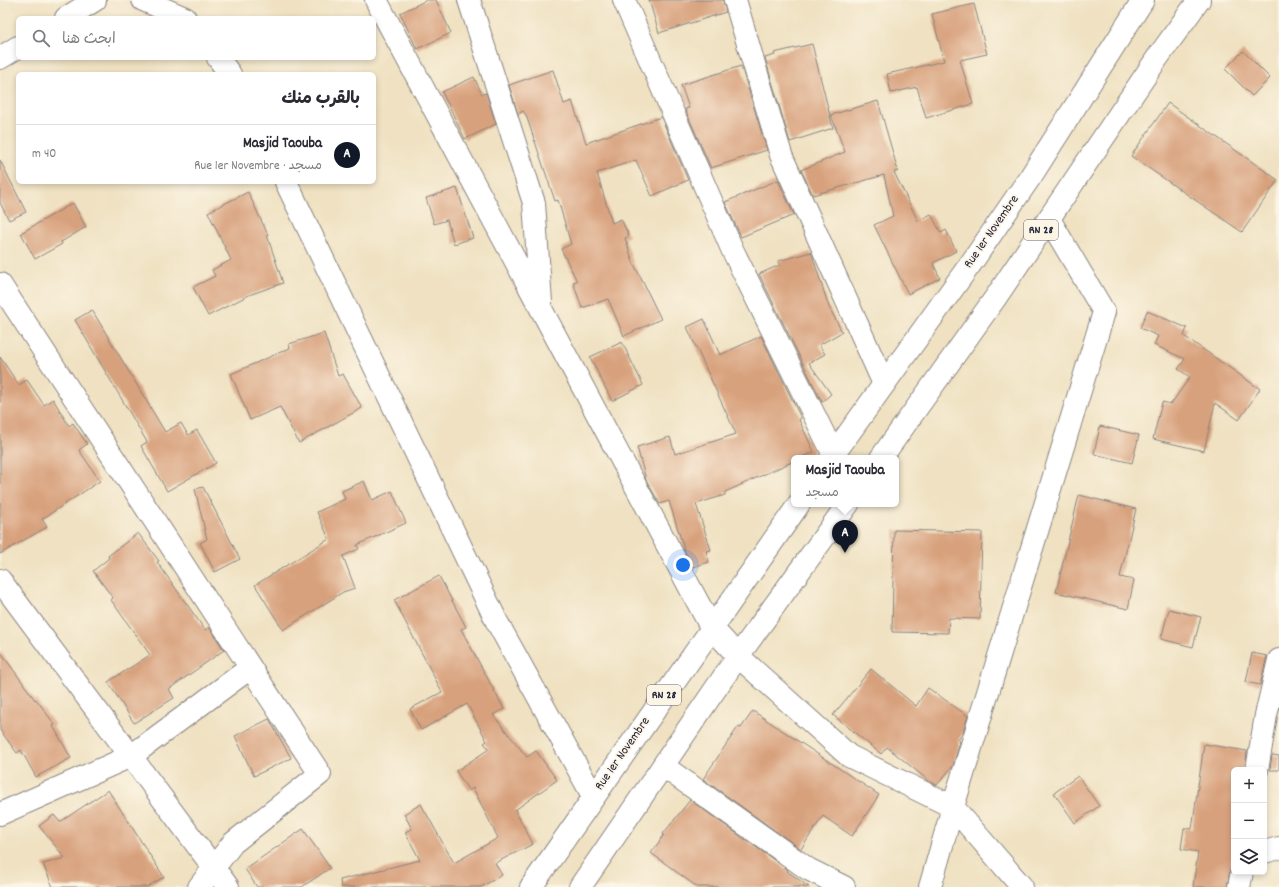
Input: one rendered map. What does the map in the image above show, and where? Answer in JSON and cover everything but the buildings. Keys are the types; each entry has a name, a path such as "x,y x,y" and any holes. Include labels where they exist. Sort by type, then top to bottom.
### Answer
{"street":[{"path":"143,0 180,16"},
{"path":"376,0 711,627 738,656 849,756 953,807 1022,887"},
{"path":"469,0 534,203 542,310"},
{"path":"624,0 732,249 833,455"},
{"path":"735,0 781,155 884,384"},
{"name":"Rue 1er Novembre","path":"834,455 1031,176 1143,0"},
{"name":"RN 28","path":"883,455 996,297 1158,57 1199,0"},
{"path":"69,16 93,1"},
{"path":"0,58 16,48"},
{"path":"220,60 228,72"},
{"path":"287,184 497,622 593,796"},
{"path":"930,887 1104,312 1049,219"},
{"path":"0,284 320,774 233,843 199,887"},
{"name":"Rue 1er Novembre","path":"531,887 711,627 797,507"},
{"path":"580,887 738,656 846,507"},
{"path":"0,580 228,887"},
{"path":"1257,767 1266,715 1279,660"},
{"path":"0,814 131,756 250,668"},
{"path":"663,766 808,869 844,887"},
{"path":"1267,851 1279,848"},
{"path":"1239,887 1241,875"}],"place":[{"name":"Masjid Taouba","path":"845,553"}]}
